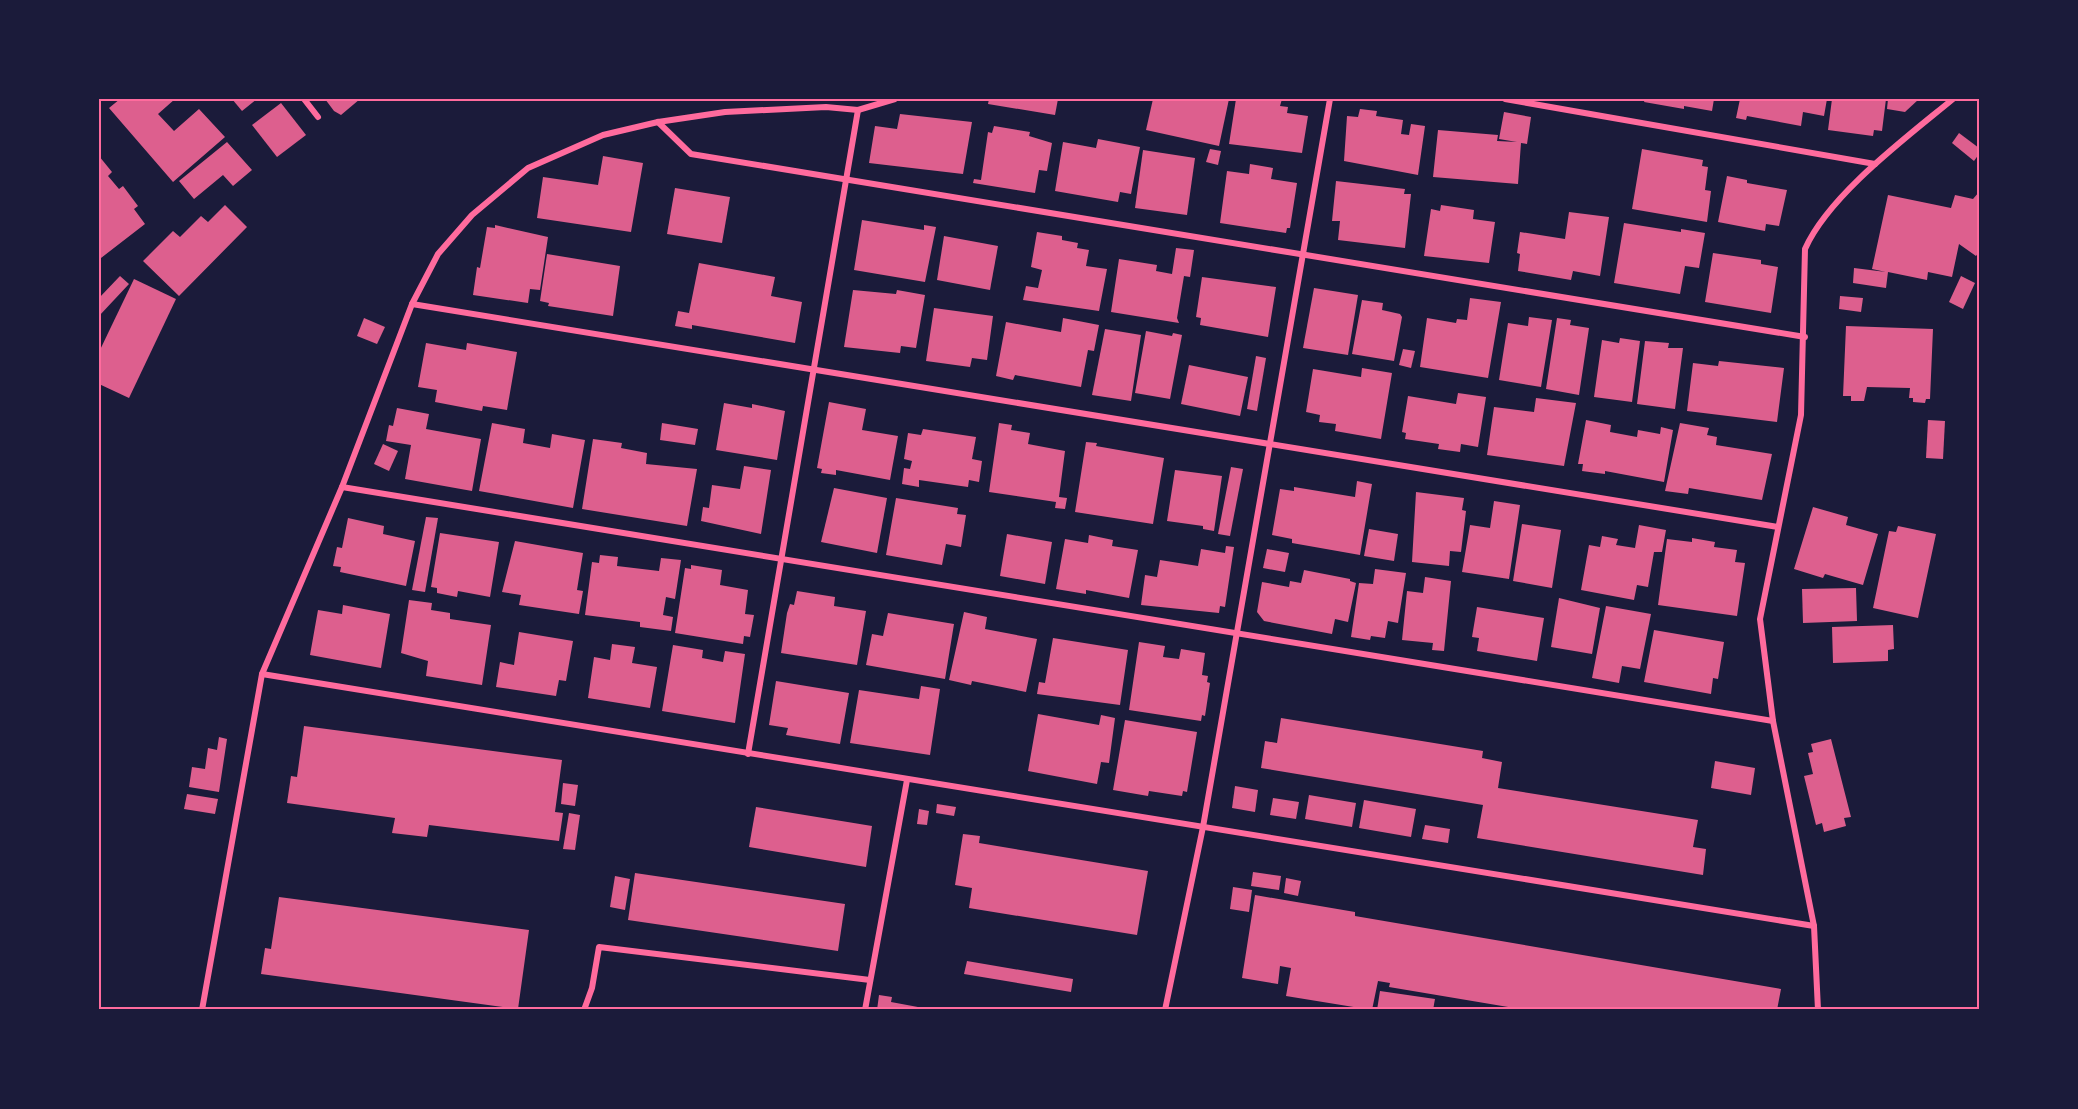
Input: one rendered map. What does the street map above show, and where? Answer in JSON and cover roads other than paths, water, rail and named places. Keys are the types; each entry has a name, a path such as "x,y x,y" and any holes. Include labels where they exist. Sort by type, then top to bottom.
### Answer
{"street":[{"path":"304,99 318,117"},
{"path":"202,1010 262,674 342,487 412,304 438,254 472,215 528,168 603,135 658,122 725,112 826,107 858,110 895,99"},
{"path":"1165,1010 1203,827 1330,99"},
{"path":"1505,99 1875,164"},
{"path":"1818,1010 1814,926 1773,721 1760,619 1801,415 1805,337 1805,249 1815,228 1875,164 1953,99"},
{"path":"748,754 858,110"},
{"path":"658,122 691,154 1805,337"},
{"path":"412,304 1778,527"},
{"path":"342,487 1773,721"},
{"path":"262,674 1814,926"},
{"path":"864,1010 907,780"},
{"path":"584,1010 592,988 599,947 870,980"}]}
